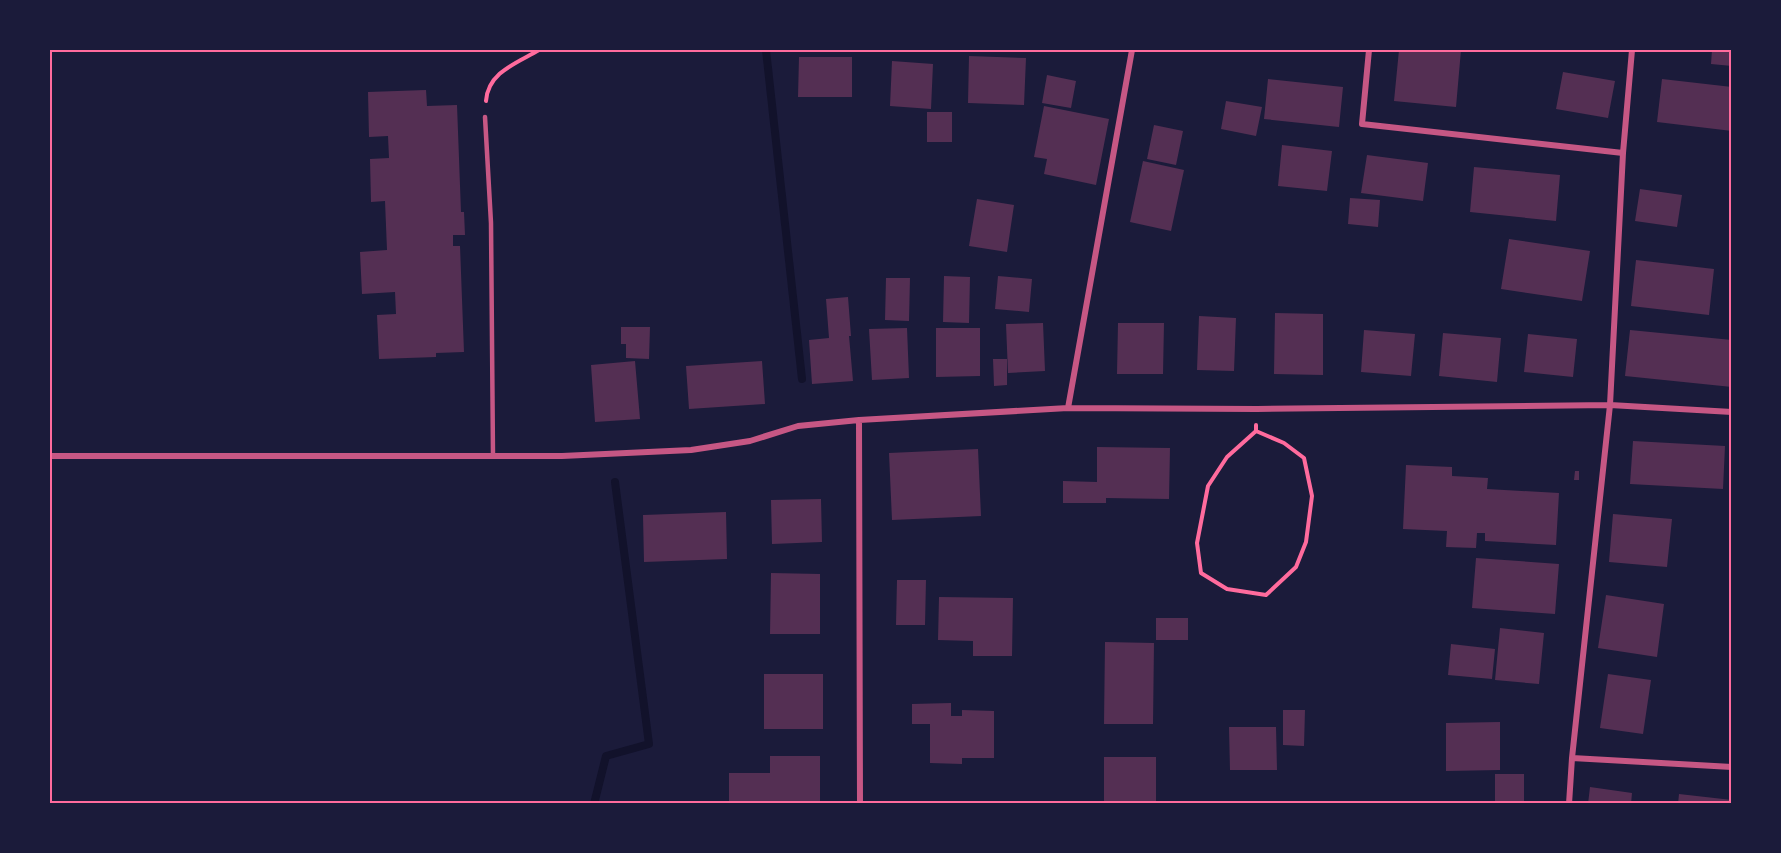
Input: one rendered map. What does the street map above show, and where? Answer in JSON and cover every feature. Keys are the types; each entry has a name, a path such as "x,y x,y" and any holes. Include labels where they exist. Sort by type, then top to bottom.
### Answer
{"street":[{"path":"1068,408 1132,50"},
{"path":"1369,50 1362,124 1623,153"},
{"path":"1569,804 1610,405 1623,153 1632,50"},
{"path":"50,456 561,456 691,450 750,441 798,426 860,420 1068,408 1257,409 1610,405 1731,412"},
{"path":"860,420 860,804"},
{"path":"1572,758 1731,767"}],"lane":[{"path":"485,117 491,223 493,456"}],"path":[{"path":"485,117 487,93 494,76 539,50"},
{"path":"1256,431 1284,443 1304,458 1312,496 1306,542 1296,567 1266,595 1227,590 1201,573 1197,543 1208,486 1227,458 1256,431 1257,409"}],"building":[{"path":"1399,50 1461,50 1456,107 1394,101"},
{"path":"1712,50 1732,50 1732,66 1711,64"},
{"path":"969,56 1026,58 1024,105 968,103"},
{"path":"799,57 852,57 852,97 798,97"},
{"path":"892,61 933,64 931,109 890,106"},
{"path":"1563,72 1615,81 1608,118 1556,109"},
{"path":"1047,75 1076,81 1071,108 1042,103"},
{"path":"1268,79 1343,87 1339,127 1264,119"},
{"path":"1662,79 1732,87 1732,131 1657,122"},
{"path":"426,90 427,106 457,105 461,212 464,212 465,235 453,235 453,246 460,246 464,352 436,353 436,357 379,359 377,315 396,314 395,292 362,294 360,252 387,250 385,201 371,202 370,159 389,158 388,136 369,137 368,92"},
{"path":"1226,101 1262,107 1256,136 1221,129"},
{"path":"1044,106 1109,119 1096,185 1044,174 1047,159 1034,157"},
{"path":"927,112 952,112 952,142 927,142"},
{"path":"1154,125 1183,131 1176,165 1147,159"},
{"path":"1282,145 1332,151 1327,191 1278,186"},
{"path":"1367,155 1428,163 1423,201 1361,193"},
{"path":"1143,161 1184,170 1171,231 1130,222"},
{"path":"1474,167 1560,175 1556,221 1470,212"},
{"path":"1640,189 1682,195 1677,227 1635,221"},
{"path":"1350,198 1380,200 1378,227 1348,224"},
{"path":"977,199 1014,205 1007,252 969,246"},
{"path":"1509,239 1590,251 1582,301 1501,289"},
{"path":"1636,260 1714,269 1709,315 1631,306"},
{"path":"944,276 970,277 969,323 943,322"},
{"path":"998,276 1032,279 1029,312 995,309"},
{"path":"886,278 910,278 909,321 885,320"},
{"path":"848,297 853,381 812,384 809,340 829,338 826,299"},
{"path":"1275,313 1323,314 1323,375 1274,374"},
{"path":"1199,316 1236,318 1234,371 1197,370"},
{"path":"1043,323 1045,371 1008,373 1006,324"},
{"path":"1118,323 1164,323 1163,374 1117,374"},
{"path":"621,327 650,327 649,359 626,358 626,344 621,344"},
{"path":"907,328 909,378 872,380 869,329"},
{"path":"936,328 980,328 980,376 936,377"},
{"path":"1364,330 1415,334 1411,376 1361,372"},
{"path":"1630,330 1732,340 1732,387 1625,376"},
{"path":"1443,333 1501,338 1497,382 1439,376"},
{"path":"1528,334 1577,339 1573,377 1524,372"},
{"path":"993,359 1007,359 1007,385 994,386"},
{"path":"635,361 640,419 595,422 591,365"},
{"path":"762,361 765,404 689,409 686,366"},
{"path":"1633,441 1725,446 1723,489 1630,484"},
{"path":"1097,447 1170,448 1169,499 1106,498 1106,503 1063,503 1063,481 1097,482"},
{"path":"978,449 981,516 892,520 889,453"},
{"path":"1406,465 1452,467 1452,476 1488,478 1487,489 1559,493 1556,545 1485,541 1485,533 1477,533 1476,548 1446,547 1447,531 1403,529"},
{"path":"1575,471 1579,471 1579,480 1574,480"},
{"path":"821,499 822,542 772,544 771,500"},
{"path":"726,512 727,559 644,562 643,515"},
{"path":"1613,514 1672,519 1667,567 1609,562"},
{"path":"1476,558 1559,564 1555,614 1472,608"},
{"path":"771,573 820,574 820,634 770,634"},
{"path":"897,580 926,580 925,625 896,625"},
{"path":"1606,595 1664,604 1657,657 1598,648"},
{"path":"939,597 1013,598 1012,656 973,656 973,641 938,640"},
{"path":"1156,618 1188,618 1188,640 1156,640"},
{"path":"1500,628 1544,633 1539,684 1495,680"},
{"path":"1105,642 1154,643 1153,724 1104,724"},
{"path":"1451,644 1495,649 1492,679 1448,675"},
{"path":"764,674 823,674 823,729 764,729"},
{"path":"1608,674 1651,680 1643,734 1600,728"},
{"path":"951,703 951,716 962,716 962,710 994,711 994,758 962,758 962,764 930,763 930,724 912,724 912,704"},
{"path":"1283,710 1305,710 1304,746 1283,745"},
{"path":"1500,722 1500,770 1446,771 1446,723"},
{"path":"1229,727 1276,727 1277,770 1230,770"},
{"path":"770,756 820,756 820,804 729,804 729,773 770,773"},
{"path":"1104,757 1156,757 1156,804 1104,804"},
{"path":"1495,774 1524,774 1524,803 1495,804"},
{"path":"1590,787 1632,793 1631,804 1588,804"},
{"path":"1679,794 1732,800 1732,804 1678,804"}],"waterway":[{"path":"766,50 802,379"},
{"path":"594,804 606,756 649,744 615,482"}]}
